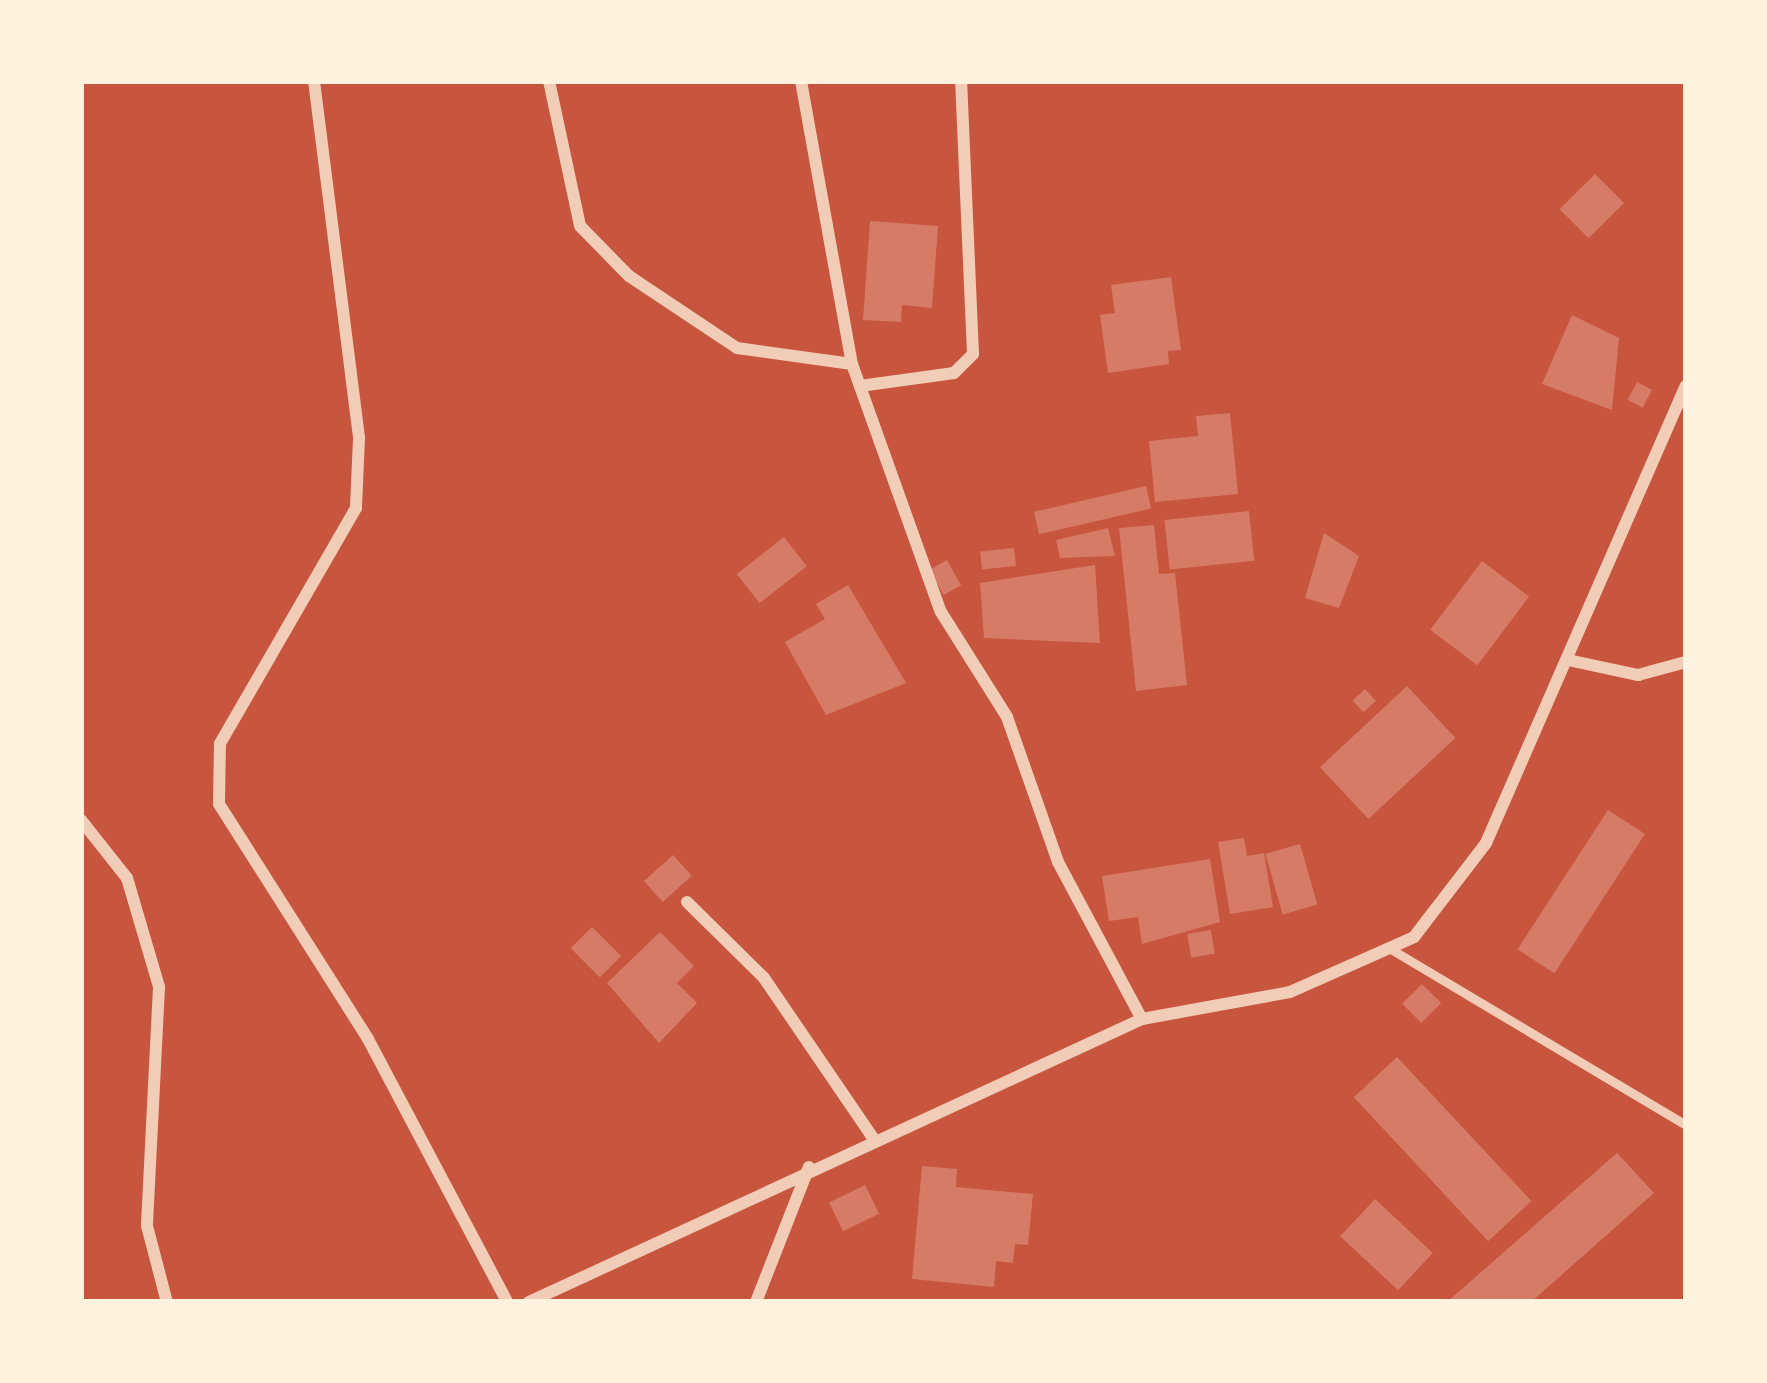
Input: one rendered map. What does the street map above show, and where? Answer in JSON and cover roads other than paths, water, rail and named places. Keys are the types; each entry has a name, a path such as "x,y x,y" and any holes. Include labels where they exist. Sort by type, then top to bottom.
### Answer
{"street":[{"path":"314,81 358,437 356,508 220,744 219,805 368,1039 507,1302"},
{"path":"549,81 580,226 629,276 736,348 852,364"},
{"path":"801,81 852,364 941,612 1007,717 1058,862 1142,1019"},
{"path":"860,386 954,373 973,354 961,81"},
{"path":"529,1302 809,1167 1142,1019 1290,992 1414,937 1486,843 1686,386"},
{"path":"1568,660 1638,675 1686,662"},
{"path":"81,820 128,878 159,987 147,1226 167,1302"},
{"path":"687,902 764,978 873,1138"},
{"path":"756,1302 809,1167"}],"lane":[{"path":"1389,949 1686,1125"}]}
